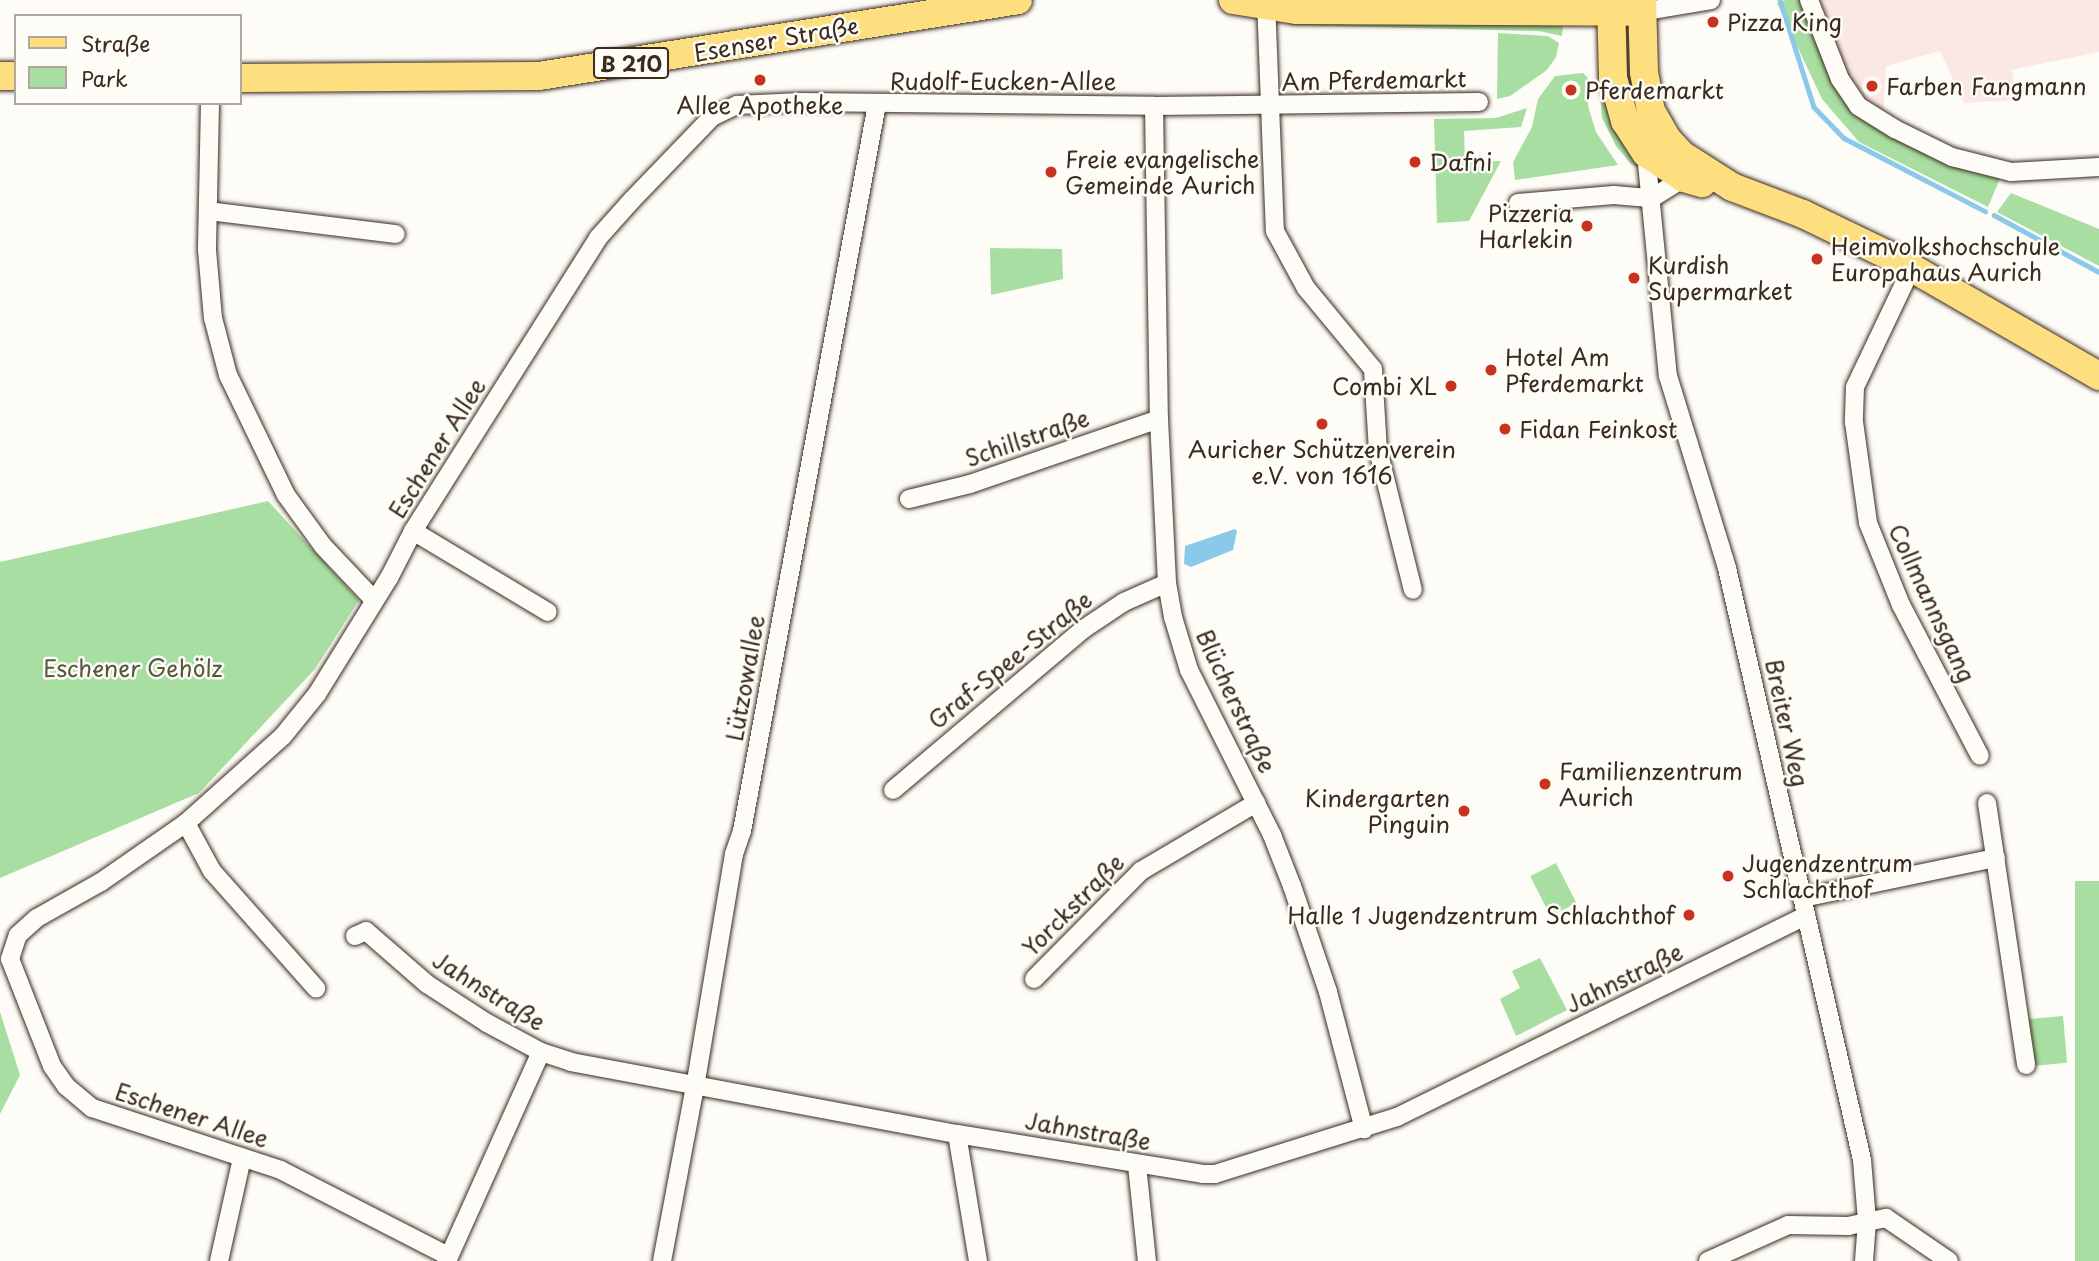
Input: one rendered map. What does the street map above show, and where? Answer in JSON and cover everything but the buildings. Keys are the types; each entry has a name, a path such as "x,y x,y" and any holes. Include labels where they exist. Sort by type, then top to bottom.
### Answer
{"main road":[{"name":"Esenser Straße","path":"242,78 539,76 1017,0"},
{"path":"1233,0 1266,3 1297,10 1641,6 1646,83 1651,111 1668,140 1682,155 1732,187"},
{"path":"1611,6 1615,94 1625,121 1646,153 1684,178 1732,187 1803,214 1912,267 2099,376"}],"street":[{"path":"1641,6 1711,0"},
{"path":"1809,0 1840,79 1858,106 1895,129 1952,157 2011,172 2099,167"},
{"path":"1266,3 1275,231 1306,289 1373,369 1378,450 1413,590"},
{"name":"Rudolf-Eucken-Allee","path":"737,105 801,102 1269,106"},
{"name":"Am Pferdemarkt","path":"1269,106 1479,102"},
{"name":"Lützowallee","path":"662,1261 695,1087 734,854 742,831 877,104"},
{"path":"210,105 207,250 214,318 228,375 286,495 348,576 373,600"},
{"name":"Eschener Allee","path":"447,1259 281,1170 92,1108 66,1086 52,1066 10,959 18,935 37,918 101,882 187,823 284,736 317,694 389,578 413,531 598,238 702,126 725,109 737,105"},
{"name":"Blücherstraße","path":"1154,106 1159,419 1167,583 1181,648 1189,670 1256,803 1292,886 1323,979 1364,1129"},
{"name":"Breiter Weg","path":"1646,153 1668,376 1727,568 1862,1160 1867,1221 1864,1261"},
{"path":"1518,202 1614,195 1652,198 1684,178"},
{"path":"208,211 396,234"},
{"name":"Collmannsgang","path":"1912,267 1855,387 1854,422 1868,523 1901,605 1980,756"},
{"name":"Schillstraße","path":"909,499 971,484 1159,419"},
{"path":"413,531 548,612"},
{"name":"Graf-Spee-Straße","path":"893,790 1082,630 1124,602 1167,583"},
{"name":"Yorckstraße","path":"1034,979 1141,871 1256,803"},
{"path":"1987,803 2026,1065"},
{"path":"187,823 212,871 316,988"},
{"name":"Jahnstraße","path":"355,936 366,931 427,984 487,1023 541,1052 571,1062 695,1087 1137,1165 1215,1174 1364,1129 1441,1098 1804,907 1996,858"},
{"path":"447,1259 541,1052"},
{"path":"957,1133 978,1261"},
{"path":"219,1261 242,1158"},
{"path":"1137,1165 1147,1261"},
{"path":"1708,1261 1788,1225 1848,1226 1886,1218 1949,1261"}],"shaded area":[{"path":"1815,0 2099,0 2099,52 2012,70 2016,100 1964,103 1940,51 1886,66 1883,114 1859,99 1844,78"}],"green space":[{"path":"1785,0 1805,0 1838,89 2001,176 1988,207 1859,142 1822,99 1777,3"},
{"path":"1302,21 1355,25 1424,22 1563,26 1562,36 1539,31 1289,25"},
{"path":"1498,33 1548,36 1559,43 1556,57 1547,70 1510,96 1497,99"},
{"path":"1602,70 1642,170 1631,164 1616,146 1602,118 1598,73"},
{"path":"1583,73 1588,78 1588,106 1596,132 1618,165 1515,180 1513,162 1532,127 1538,99 1555,76"},
{"path":"1527,108 1521,127 1464,131 1465,162 1501,161 1469,221 1437,223 1434,119 1496,118"},
{"path":"2011,193 2099,229 2099,266 1997,212"},
{"path":"990,248 1062,249 1063,279 991,295"},
{"name":"Eschener Gehölz","path":"268,501 359,600 315,669 199,793 0,878 0,562"},
{"path":"1556,863 1576,903 1551,916 1530,876"},
{"path":"2075,881 2099,881 2099,1261 2075,1261"},
{"path":"1540,958 1567,1010 1516,1036 1500,999 1520,988 1512,971"},
{"path":"0,1012 20,1075 0,1114"},
{"path":"2063,1016 2067,1063 2028,1066 2024,1019"}],"water":[{"path":"1235,529 1237,531 1233,550 1191,567 1184,564 1185,546"}],"waterway":[{"path":"1780,0 1814,107 1844,138 1985,211"},
{"path":"1994,215 2099,272"}],"place":[{"name":"Pizza King","path":"1713,22"},
{"name":"Allee Apotheke","path":"760,80"},
{"name":"Farben Fangmann","path":"1872,86"},
{"name":"Pferdemarkt","path":"1571,90"},
{"name":"Dafni","path":"1415,162"},
{"name":"Freie evangelische Gemeinde Aurich","path":"1051,172"},
{"name":"Pizzeria Harlekin","path":"1587,226"},
{"name":"Heimvolkshochschule Europahaus Aurich","path":"1817,259"},
{"name":"Kurdish Supermarket","path":"1634,278"},
{"name":"Hotel Am Pferdemarkt","path":"1491,370"},
{"name":"Combi XL","path":"1451,386"},
{"name":"Auricher Schützenverein e.V. von 1616","path":"1322,424"},
{"name":"Fidan Feinkost","path":"1505,429"},
{"name":"Familienzentrum Aurich","path":"1545,784"},
{"name":"Kindergarten Pinguin","path":"1464,811"},
{"name":"Jugendzentrum Schlachthof","path":"1728,876"},
{"name":"Halle 1 Jugendzentrum Schlachthof","path":"1689,915"}]}
